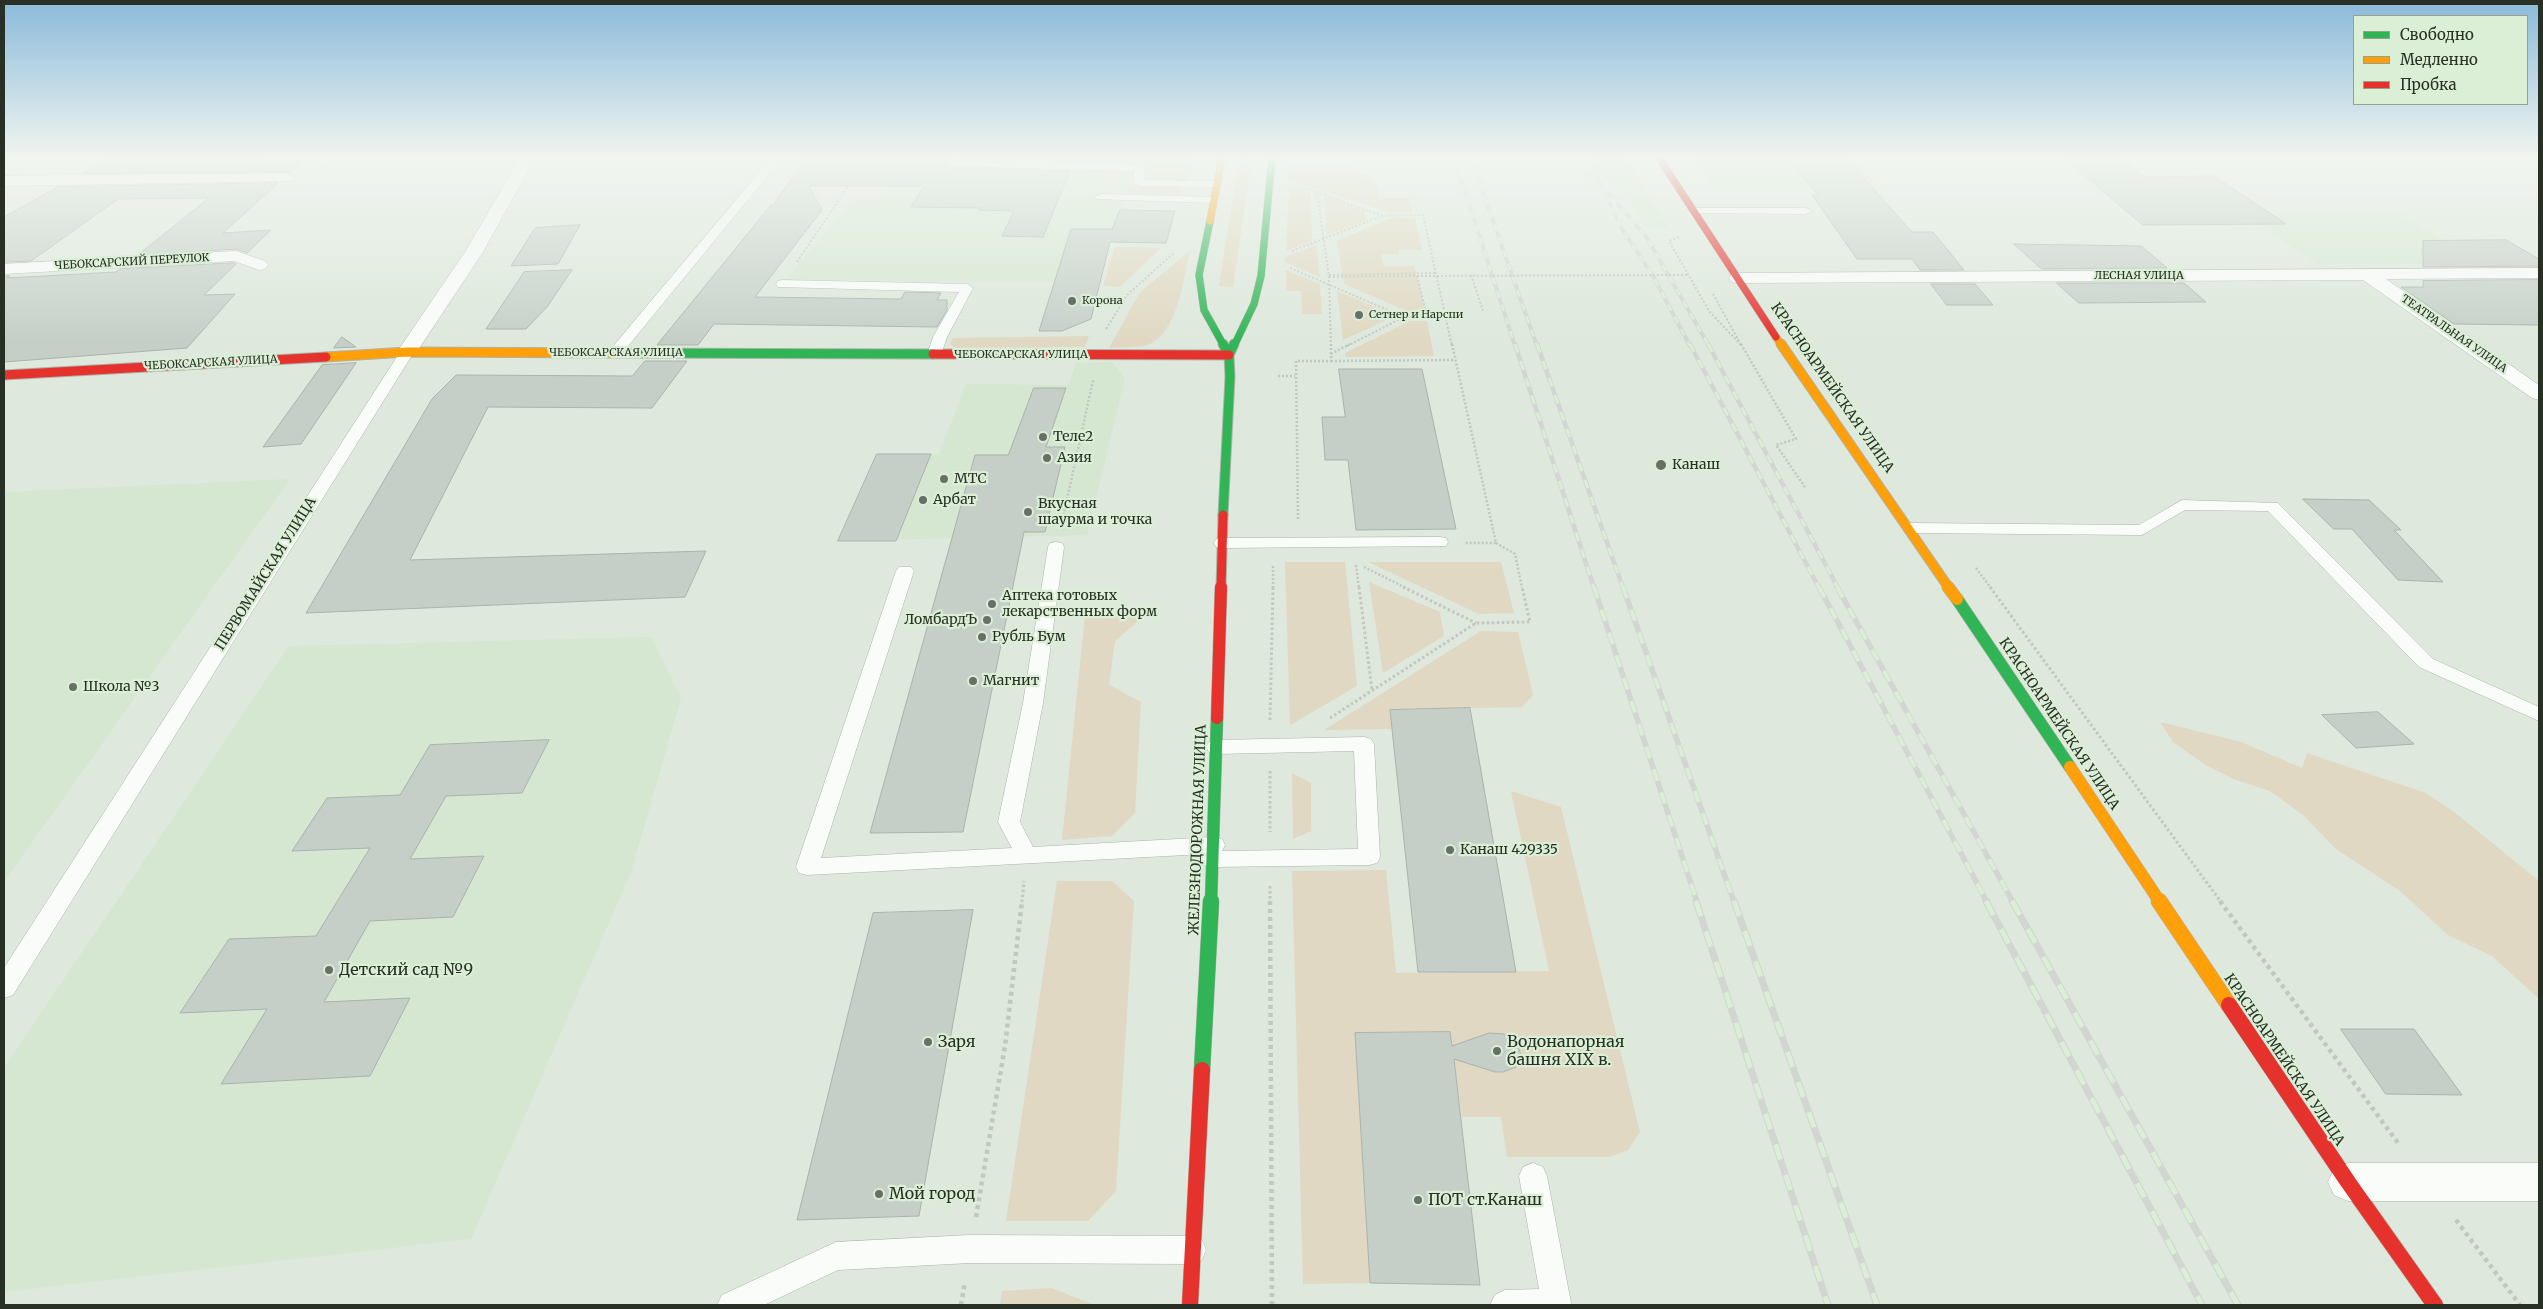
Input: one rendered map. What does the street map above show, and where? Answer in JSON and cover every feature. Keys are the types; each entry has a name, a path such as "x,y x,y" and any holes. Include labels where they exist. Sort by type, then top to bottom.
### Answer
{"main road":[{"name":"ЖЕЛЕЗНОДОРОЖНАЯ УЛИЦА","path":"1190,1305 1213,852 1222,543 1230,377 1229,355 1204,310 1199,275 1210,219"},
{"name":"ЖЕЛЕЗНОДОРОЖНАЯ УЛИЦА","path":"1229,355 1254,304 1261,276 1266,219"},
{"name":"КРАСНОАРМЕЙСКАЯ УЛИЦА","path":"1700,219 1738,278 1910,528 2348,1182 2435,1305"},
{"name":"ЧЕБОКСАРСКАЯ УЛИЦА","path":"4,375 407,352 1229,355"}],"street":[{"name":"ПЕРВОМАЙСКАЯ УЛИЦА","path":"407,352 474,252 493,219"},
{"name":"ЧЕБОКСАРСКИЙ ПЕРЕУЛОК","path":"4,269 236,256 259,265"},
{"name":"ЛЕСНАЯ УЛИЦА","path":"1738,278 2539,273"},
{"name":"ТЕАТРАЛЬНАЯ УЛИЦА","path":"2368,274 2539,394"},
{"path":"2348,1182 2539,1182"}],"lane":[{"path":"615,353 726,219"},
{"path":"782,284 967,288 940,337 934,355"},
{"name":"ПЕРВОМАЙСКАЯ УЛИЦА","path":"4,988 407,352"},
{"path":"1910,528 2142,530 2182,505 2272,506 2426,663 2539,716"},
{"path":"1222,543 1440,542"},
{"path":"1027,856 1009,822 1033,703 1056,547"},
{"path":"906,571 807,867 1027,856 1213,852 1270,857 1369,857 1364,744 1216,747"},
{"path":"1505,1305 1556,1303 1533,1176"},
{"path":"732,1305 836,1256 970,1248 1192,1250"}],"path":[{"path":"782,284 826,219"},
{"path":"1321,219 1329,276 1331,361"},
{"path":"1288,252 1324,240 1375,219"},
{"path":"1424,219 1496,543"},
{"path":"1669,241 1709,311 1742,346 1796,439 1776,445 1805,488"},
{"path":"1285,266 1329,283 1404,317"},
{"path":"1329,276 1435,273"},
{"path":"1471,275 1483,311"},
{"path":"1329,276 1687,275"},
{"path":"1417,276 1426,312"},
{"path":"1331,354 1404,317 1445,316"},
{"path":"1272,1305 1270,857 1279,746 1269,656 1272,543 1298,525 1296,361 1454,360"},
{"path":"1278,376 1295,376"},
{"path":"1947,528 2427,1182 2520,1305"},
{"path":"1372,690 1356,563 1476,623 1530,622 1515,554 1496,543 1440,542"},
{"path":"1279,746 1372,690 1476,623"},
{"path":"960,1305 1005,1046 1027,856"}],"shaded area":[{"path":"835,219 1117,219 1093,282 786,280"},
{"path":"1229,219 1243,219 1233,287 1219,286"},
{"path":"1287,219 1312,219 1312,241 1286,251"},
{"path":"1326,219 1366,219 1366,221 1327,235"},
{"path":"1388,219 1415,219 1422,250 1399,250 1399,254 1381,254 1384,266 1414,266 1426,312 1409,312 1344,284 1337,241"},
{"path":"1641,219 1663,219 1668,228 1646,228"},
{"path":"2252,219 2409,219 2485,264 2317,264"},
{"path":"1316,245 1320,277 1285,262 1285,257"},
{"path":"1115,247 1161,248 1120,287 1103,286"},
{"path":"1190,251 1182,291 1171,320 1164,332 1155,341 1144,346 1109,348 1140,292"},
{"path":"1286,270 1320,284 1322,314 1302,314 1301,291 1286,291"},
{"path":"1337,291 1385,311 1387,320 1343,340"},
{"path":"1410,321 1427,321 1434,356 1346,357 1345,353"},
{"path":"1089,336 1085,347 955,348 950,344 953,338"},
{"path":"1112,362 1125,378 1087,535 838,541 877,454 939,454 966,384 1069,385 1076,363"},
{"name":"Школа №3","path":"290,479 4,882 4,492"},
{"path":"1285,562 1345,562 1357,686 1290,725"},
{"path":"1368,562 1501,562 1514,613 1479,614"},
{"path":"1369,582 1440,612 1444,636 1383,673"},
{"path":"1085,616 1144,616 1115,641 1109,685 1141,702 1135,813 1112,836 1062,840"},
{"path":"1481,631 1518,632 1533,695 1522,707 1390,710 1393,729 1324,730"},
{"name":"Детский сад №9","path":"651,637 681,698 631,872 471,1239 4,1292 4,1068 289,646"},
{"path":"2160,722 2241,742 2302,768 2307,753 2426,793 2454,812 2539,881 2539,999 2492,956 2448,935 2400,891 2336,849 2303,815 2270,791 2236,780 2207,766 2173,742"},
{"path":"1292,773 1311,783 1311,831 1293,839"},
{"path":"1511,791 1561,807 1640,1132 1628,1150 1609,1157 1507,1157 1501,1117 1462,1117 1450,1032 1355,1033 1370,1283 1303,1284 1292,871 1386,870 1396,973 1549,971"},
{"path":"1057,881 1112,881 1134,901 1116,1191 1088,1221 1006,1221"},
{"path":"1051,1288 1095,1305 1000,1305 1002,1291"}],"building":[{"path":"4,219 90,219 31,261 4,262"},
{"path":"183,219 238,219 223,233 271,230 247,253 236,249 138,255"},
{"path":"760,219 815,219 755,297 901,299 905,292 941,293 937,300 947,300 947,310 937,327 714,324 698,345 657,345"},
{"path":"1010,219 1050,219 1043,237 1002,236"},
{"path":"1116,219 1173,219 1166,243 1110,242 1091,319 1062,331 1039,331 1071,229 1112,229"},
{"path":"1829,219 1900,219 1912,232 1933,232 1964,270 1920,270 1912,259 1857,259"},
{"path":"2136,219 2279,219 2286,224 2143,225"},
{"path":"580,225 558,264 511,266 535,228"},
{"path":"2506,240 2539,259 2539,266 2423,267 2423,241"},
{"path":"2014,244 2141,246 2167,268 2042,269"},
{"path":"236,264 204,295 235,294 187,348 4,362 4,276 10,276 7,278 116,272 120,269"},
{"path":"572,270 547,307 526,329 486,329 524,272"},
{"path":"2539,280 2539,325 2454,324 2401,287 2423,287 2423,281"},
{"path":"2057,283 2184,283 2206,302 2079,303"},
{"path":"1931,284 1975,284 1993,305 1947,305"},
{"path":"342,337 356,347 334,348"},
{"path":"645,361 687,361 652,408 488,407 410,560 706,551 685,597 306,613 432,399 456,375 632,376"},
{"path":"356,363 301,444 263,447 322,365"},
{"path":"1339,369 1422,369 1456,529 1356,530 1348,460 1325,460 1322,417 1345,417"},
{"path":"1034,388 1066,388 1046,447 1065,447 1045,532 1024,532 963,832 870,833 975,455 1008,455"},
{"path":"877,454 931,454 896,541 838,541"},
{"path":"2303,499 2369,500 2401,530 2394,530 2443,582 2398,580 2352,529 2334,529"},
{"name":"Канаш 429335","path":"1470,708 1516,972 1418,972 1390,710"},
{"path":"2378,712 2414,744 2356,748 2322,715"},
{"path":"549,740 522,793 446,796 410,859 484,856 453,917 370,921 324,1002 410,998 370,1076 221,1084 267,1009 180,1013 229,939 316,936 370,848 292,851 327,798 400,795 430,745"},
{"path":"973,910 919,1216 797,1220 873,913"},
{"path":"2341,1029 2414,1029 2462,1095 2386,1094"},
{"name":"ПОТ ст.Канаш","path":"1450,1032 1452,1046 1489,1033 1504,1034 1517,1043 1521,1055 1516,1067 1503,1072 1495,1072 1454,1059 1480,1285 1370,1283 1355,1033"}],"railway":[{"path":"1474,219 1515,346"},
{"path":"1492,219 1537,346"},
{"path":"1617,219 1653,276 1690,346"},
{"path":"1631,219 1647,238 1709,346"},
{"path":"1515,344 1594,588"},
{"path":"1537,344 1623,588"},
{"path":"1690,344 1819,588"},
{"path":"1708,344 1838,588"},
{"path":"1594,587 1697,902"},
{"path":"1623,587 1734,902"},
{"path":"1819,587 1987,902"},
{"path":"1837,587 2013,902"},
{"path":"1696,901 1828,1305"},
{"path":"1734,901 1877,1305"},
{"path":"1986,901 2202,1305"},
{"path":"2012,901 2238,1305"}],"traffic: fast":[{"path":"1229,355 1254,304 1261,276 1266,219"},
{"path":"1210,221 1199,275 1204,310 1229,355 1230,377 1223,515"},
{"path":"618,353 933,354"},
{"path":"1957,599 2070,767"},
{"path":"1202,1070 1214,845 1217,718"}],"traffic: slow":[{"path":"1776,337 1957,599"},
{"path":"326,357 407,352 618,353"},
{"path":"2070,767 2229,1005"}],"traffic: jam":[{"path":"1699,219 1776,337"},
{"path":"933,354 1229,355"},
{"path":"4,375 326,357"},
{"path":"1217,718 1223,515"},
{"path":"2229,1005 2348,1182 2435,1305"},
{"path":"1190,1305 1202,1070"}],"place":[{"name":"Корона","path":"1072,301"},
{"name":"Сетнер и Нарспи","path":"1359,315"},
{"name":"Теле2","path":"1043,437"},
{"name":"Азия","path":"1047,458"},
{"name":"Канаш","path":"1661,465"},
{"name":"МТС","path":"944,479"},
{"name":"Арбат","path":"923,500"},
{"name":"Вкусная шаурма и точка","path":"1028,512"},
{"name":"Аптека готовых лекарственных форм","path":"992,604"},
{"name":"ЛомбардЪ","path":"987,620"},
{"name":"Рубль Бум","path":"982,637"},
{"name":"Магнит","path":"973,681"},
{"name":"Школа №3","path":"73,687"},
{"name":"Канаш 429335","path":"1450,850"},
{"name":"Детский сад №9","path":"329,970"},
{"name":"Заря","path":"928,1042"},
{"name":"Водонапорная башня XIX в.","path":"1497,1051"},
{"name":"Мой город","path":"879,1194"},
{"name":"ПОТ ст.Канаш","path":"1418,1200"}]}
